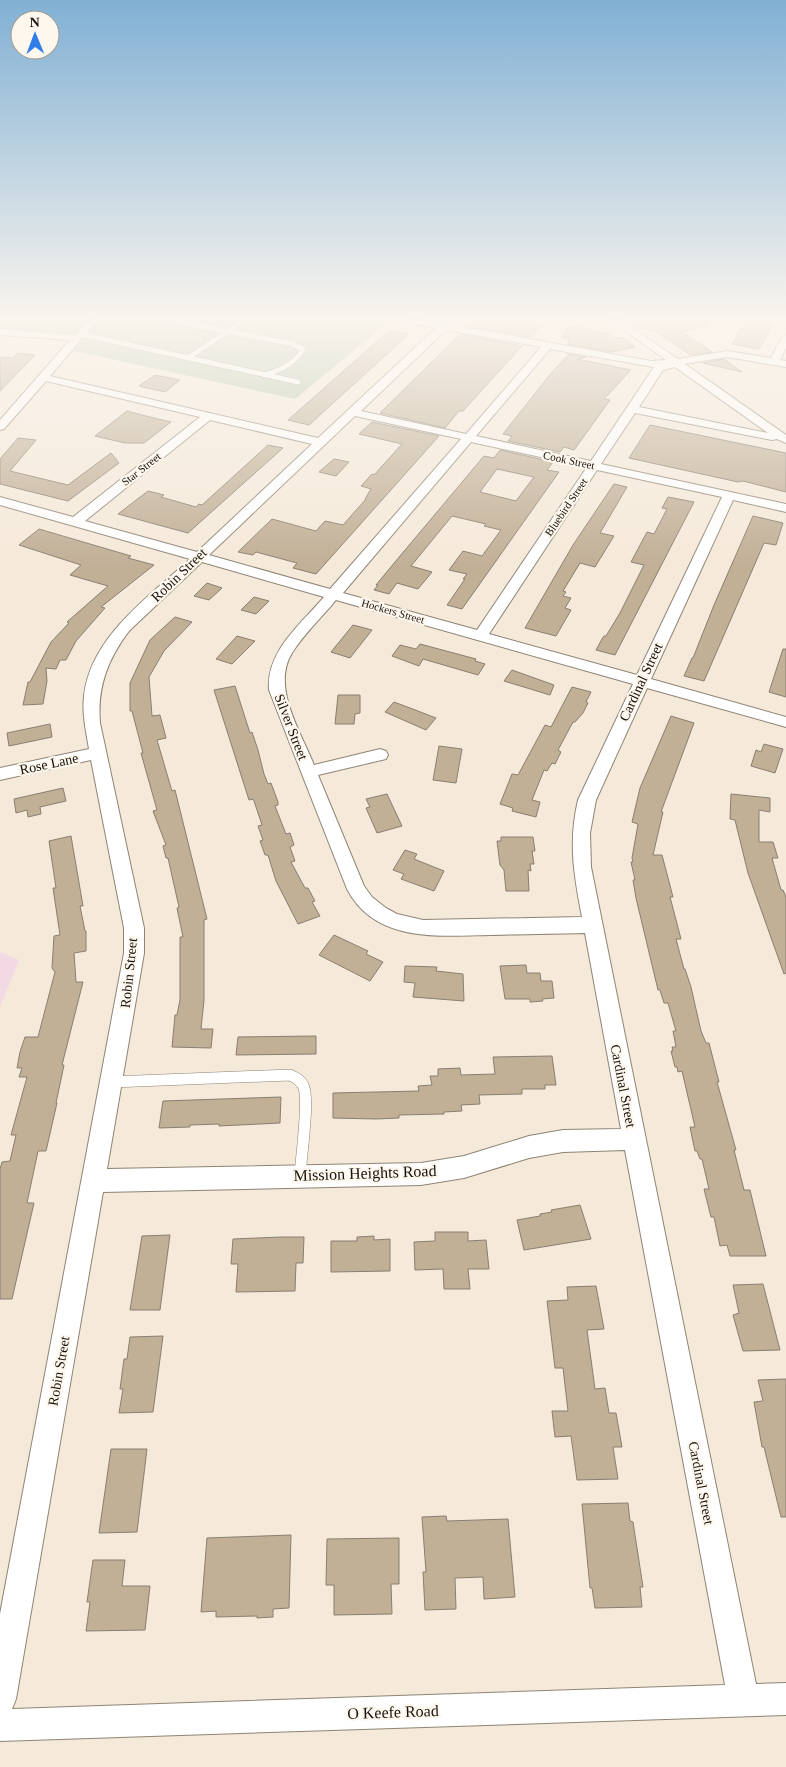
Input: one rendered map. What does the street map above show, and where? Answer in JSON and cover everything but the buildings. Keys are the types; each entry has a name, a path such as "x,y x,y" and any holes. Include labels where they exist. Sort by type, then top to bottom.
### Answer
{"street":[{"path":"0,427 21,402"},
{"path":"151,402 320,442"},
{"name":"Robin Street","path":"0,1699 132,976 134,928 91,712 91,694 95,676 102,659 124,628 362,402"},
{"name":"Silver Street","path":"499,402 286,650 276,672 278,697 356,889 365,902 392,920 410,926 434,928 593,926"},
{"name":"Bluebird Street","path":"480,636 636,402"},
{"path":"734,402 784,437"},
{"path":"632,409 772,437 784,437"},
{"name":"Cook Street","path":"352,412 786,508"},
{"name":"Star Street","path":"75,522 208,416"},
{"name":"Cardinal Street","path":"729,495 587,800 582,821 580,843 582,867 633,1139 744,1700"},
{"name":"Hockers Street","path":"0,500 786,722"},
{"name":"Rose Lane","path":"0,774 98,753"},
{"path":"308,772 380,755"},
{"name":"Mission Heights Road","path":"94,1181 420,1174 464,1167 529,1147 563,1141 633,1139"},
{"name":"O Keefe Road","path":"0,1724 786,1699"}],"lane":[{"path":"112,1082 290,1075 298,1078 305,1087 306,1097 300,1176"}],"shaded area":[{"path":"0,952 19,960 0,1007"}]}
